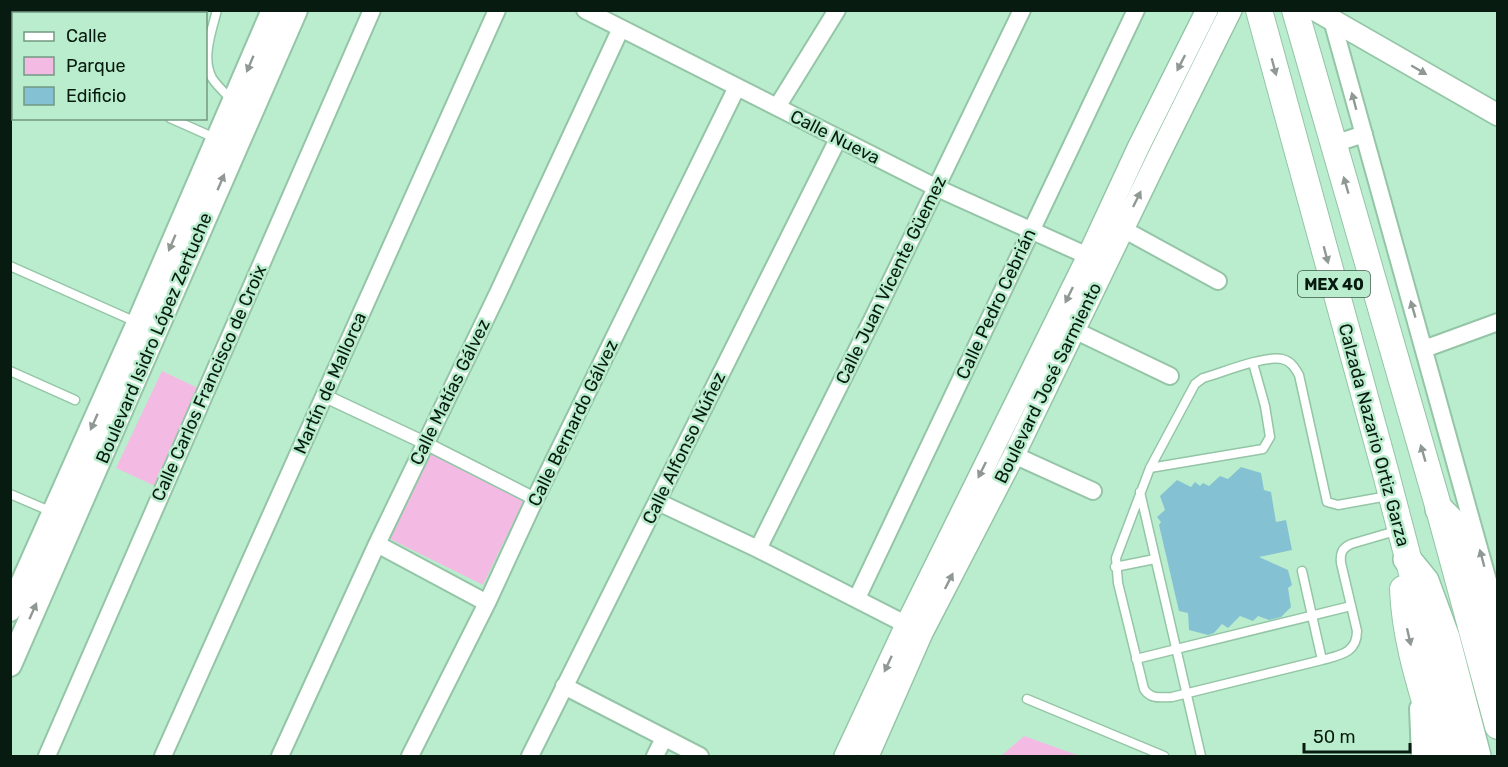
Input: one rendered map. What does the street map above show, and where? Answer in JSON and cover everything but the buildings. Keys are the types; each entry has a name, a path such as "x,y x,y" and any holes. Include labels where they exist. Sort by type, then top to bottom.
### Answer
{"highway":[{"path":"1439,509 1457,527 1497,659"},
{"path":"1407,559 1425,580 1446,638 1477,756"}],"main road":[{"name":"Boulevard Isidro López Zertuche","path":"148,327 217,139 243,106 273,10"},
{"name":"Boulevard Isidro López Zertuche","path":"10,665 64,518 243,106 296,10"},
{"name":"Calzada Nazario Ortiz Garza","path":"1259,10 1460,756"},
{"name":"MEX 40","path":"1295,10 1439,509 1497,726"},
{"path":"1439,509 1435,534 1437,552 1491,756"},
{"name":"Boulevard Isidro López Zertuche","path":"10,610 64,518"},
{"path":"1407,559 1403,589 1404,608 1416,668 1441,756"}],"street":[{"name":"Calle Carlos Francisco de Croix","path":"47,756 372,10"},
{"name":"Martín de Mallorca","path":"163,756 497,10"},
{"path":"777,107 837,10"},
{"name":"Calle Juan Vicente Güemez","path":"758,549 937,188 1022,10"},
{"name":"Calle Pedro Cebrián","path":"857,598 1136,10"},
{"name":"Boulevard José Sarmiento","path":"868,756 915,628 1138,148 1207,10"},
{"name":"Boulevard José Sarmiento","path":"845,756 1014,455 1158,156 1232,10"},
{"name":"Calle Nueva","path":"586,11 937,188 1088,256"},
{"path":"1323,15 1497,115"},
{"path":"1323,15 1364,135 1497,614"},
{"name":"Calle Matías Gálvez","path":"280,756 377,544 498,293 621,28"},
{"name":"Calle Bernardo Gálvez","path":"410,756 487,603 535,499 736,88"},
{"path":"1334,144 1364,135"},
{"name":"Calle Alfonso Núñez","path":"530,756 838,139"},
{"path":"1138,148 1158,156"},
{"path":"1123,229 1218,281"},
{"path":"1424,349 1497,322"},
{"path":"1074,330 1170,376"},
{"path":"325,396 425,443 535,499"},
{"path":"1014,455 1092,491"},
{"path":"658,502 758,549 915,628"},
{"path":"377,544 487,603"},
{"path":"1416,668 1420,756"},
{"path":"564,686 700,756"},
{"path":"655,756 664,738"}],"lane":[{"path":"217,10 210,35 207,58 209,69 212,78 243,106"},
{"path":"175,120 217,139"},
{"path":"11,266 148,327"},
{"path":"1391,495 1338,505 1327,502 1299,375 1294,367 1282,359 1270,358 1203,378 1195,384 1150,468 1118,550 1115,567 1136,659 1147,694 1155,698 1172,697 1322,660 1353,649 1357,640 1357,631 1341,562 1342,552 1351,544 1400,530"},
{"path":"1150,468 1263,449 1270,437 1254,363"},
{"path":"10,371 75,400"},
{"path":"1140,492 1201,756"},
{"path":"10,494 64,518"},
{"path":"1115,567 1155,559"},
{"path":"1302,571 1322,660"},
{"path":"1136,659 1352,606"},
{"path":"1027,699 1164,756"}],"green space":[{"path":"162,371 202,390 157,487 116,468"},
{"path":"431,450 526,496 483,585 390,539"},
{"path":"1024,736 1080,756 1001,756"}]}
